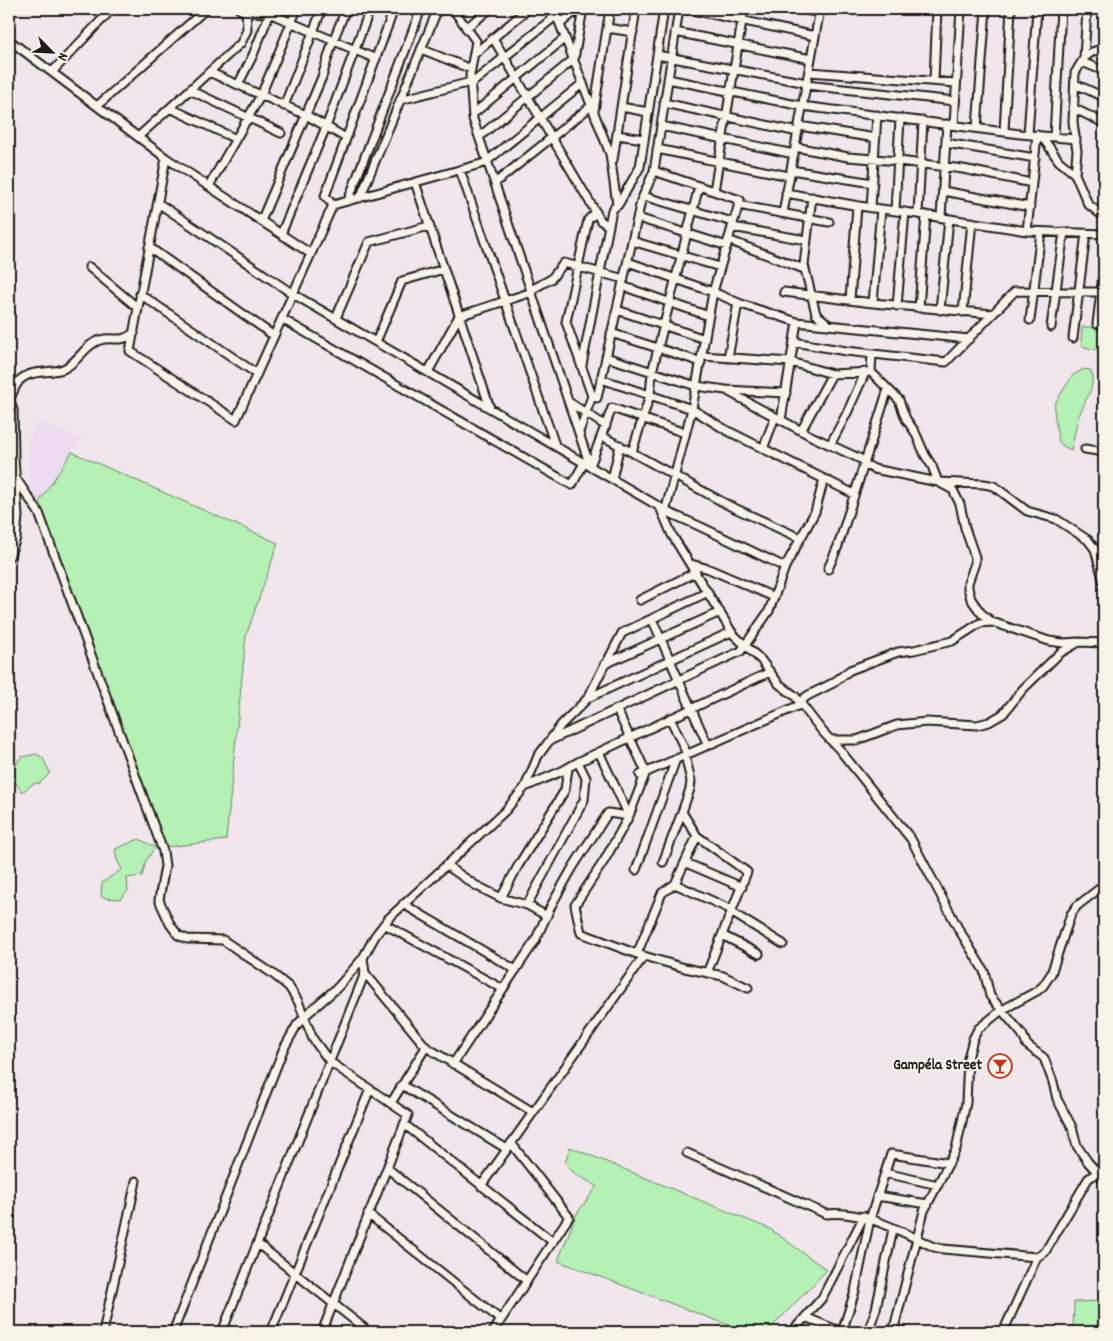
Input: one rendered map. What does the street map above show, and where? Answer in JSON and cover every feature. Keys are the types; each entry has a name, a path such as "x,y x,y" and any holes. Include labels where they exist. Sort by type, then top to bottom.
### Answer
{"street":[{"path":"52,72 112,9"},
{"path":"97,106 206,9"},
{"path":"209,186 261,95 297,9"},
{"path":"284,106 322,9"},
{"path":"261,221 322,77 333,40 346,9"},
{"path":"281,234 326,127 370,9"},
{"path":"333,206 325,196 394,9"},
{"path":"348,201 421,9"},
{"path":"360,198 435,10 446,9"},
{"path":"453,9 476,41 471,69 471,83 473,114 479,137 579,432 587,464"},
{"path":"466,28 490,9"},
{"path":"474,54 528,9"},
{"path":"560,24 578,9"},
{"path":"479,137 574,60 583,9"},
{"path":"495,183 552,137 592,109 610,9"},
{"path":"612,168 636,9"},
{"path":"582,366 612,210 640,167 664,9"},
{"path":"592,396 597,398 643,196 654,171 679,9"},
{"path":"688,9 815,36"},
{"path":"714,191 744,9"},
{"path":"783,213 820,11 801,9"},
{"path":"934,82 937,9"},
{"path":"940,310 945,218 944,166 946,143 955,101 961,9"},
{"path":"977,127 986,9"},
{"path":"1004,131 1011,9"},
{"path":"1028,134 1037,9"},
{"path":"1054,137 1061,9"},
{"path":"1083,60 1087,9"},
{"path":"138,137 245,37 247,30 243,10 270,11 292,23 376,59"},
{"path":"238,85 270,11"},
{"path":"400,100 471,83 556,12 610,154 617,205"},
{"path":"607,28 633,32"},
{"path":"675,32 811,59"},
{"path":"493,38 601,221 609,226"},
{"path":"473,114 565,38"},
{"path":"9,40 166,158 311,254"},
{"path":"1104,48 1092,52 1083,60 1076,73 1073,108 1076,139 1075,174 1088,204 1104,216"},
{"path":"421,49 471,69"},
{"path":"657,55 806,84 955,101"},
{"path":"1083,60 1104,71"},
{"path":"209,72 306,115 346,138"},
{"path":"809,72 956,83"},
{"path":"668,79 802,106 1076,139"},
{"path":"166,158 130,351 236,420 333,206 487,161 583,84"},
{"path":"1075,84 1104,97"},
{"path":"190,90 281,133"},
{"path":"664,103 798,129 876,138"},
{"path":"621,107 648,112"},
{"path":"170,108 236,139"},
{"path":"1073,108 1104,123"},
{"path":"871,208 877,115"},
{"path":"894,211 900,118"},
{"path":"918,214 923,121"},
{"path":"661,126 794,150 944,166 1032,182"},
{"path":"617,135 644,139"},
{"path":"1028,231 1037,135"},
{"path":"1037,135 1045,141 1059,161 1075,174"},
{"path":"946,143 1034,158"},
{"path":"657,149 719,162 873,183"},
{"path":"460,170 555,445"},
{"path":"654,171 740,200 713,292 692,409 664,513"},
{"path":"415,182 490,408"},
{"path":"632,452 650,395 652,372 698,186"},
{"path":"943,191 1030,207"},
{"path":"786,193 857,206 1028,231 1104,234"},
{"path":"643,196 733,224 806,240"},
{"path":"812,197 808,218 804,269 816,314 829,325"},
{"path":"158,203 293,294 660,507 672,535 731,632 746,644 780,684 795,696 911,838 958,928 984,972 990,996 1022,1034 1027,1045 1044,1058 1057,1099 1072,1127 1077,1146 1104,1180"},
{"path":"738,205 829,222"},
{"path":"850,300 857,206"},
{"path":"873,303 880,209"},
{"path":"579,432 592,396 566,322 588,220 596,212"},
{"path":"897,306 905,212"},
{"path":"919,308 926,215"},
{"path":"638,218 727,243 804,269"},
{"path":"964,312 972,222"},
{"path":"336,318 369,242 430,226"},
{"path":"1030,320 1041,232"},
{"path":"1051,327 1064,232"},
{"path":"1073,338 1086,233"},
{"path":"632,241 720,268"},
{"path":"149,247 274,336"},
{"path":"628,262 713,292 738,303 797,322 969,339"},
{"path":"428,372 459,316 531,291 551,279 564,263 601,272 670,302 709,316"},
{"path":"89,267 138,308"},
{"path":"1097,324 1104,268"},
{"path":"376,342 402,281 444,269"},
{"path":"794,342 872,354 946,362 1015,291 1079,290 1101,292"},
{"path":"784,292 897,306 993,314"},
{"path":"140,294 257,374"},
{"path":"728,358 738,303"},
{"path":"617,310 705,339"},
{"path":"282,319 572,485 587,464 602,436 612,408 685,433"},
{"path":"764,448 778,418 786,393 797,322"},
{"path":"9,557 18,516 11,441 13,410 9,398 18,382 28,375 63,369 99,340 121,340 134,333"},
{"path":"612,333 701,359 728,358 790,362 832,374 868,373 888,388 899,400 906,419 915,432 938,482 952,490 960,504 965,528 975,557 975,564 968,588 971,599 981,613 992,622 1049,641 1063,644 1079,642 1104,643"},
{"path":"830,445 868,373 872,354"},
{"path":"606,357 696,386 726,390 786,393"},
{"path":"801,431 832,374"},
{"path":"601,379 692,409 726,430 854,494"},
{"path":"828,569 838,546 888,388"},
{"path":"726,390 874,469 938,482 994,486 1027,511 1056,519 1088,540 1095,549 1104,583"},
{"path":"569,402 606,426"},
{"path":"602,436 730,506 800,538"},
{"path":"612,479 620,445"},
{"path":"1085,449 1104,452"},
{"path":"15,477 39,513 164,851 165,866 158,900 170,924 178,935 187,940 224,940 273,974 289,987 298,1001 313,1039 330,1062 408,1115 322,1332"},
{"path":"549,742 741,651 769,612 785,567 815,512 824,479"},
{"path":"9,490 17,494"},
{"path":"664,513 699,526 785,567"},
{"path":"1095,549 1104,552"},
{"path":"691,564 709,569 774,597"},
{"path":"640,600 696,572"},
{"path":"173,1332 283,1050 297,1025 338,987 363,958 384,924 403,904 505,810 524,787 538,756 561,725 588,698 622,634 708,592"},
{"path":"605,664 720,612"},
{"path":"652,619 690,709 708,745"},
{"path":"643,773 801,703 806,696 833,683 850,670 898,652 952,641 980,623 992,622"},
{"path":"588,698 731,632"},
{"path":"831,740 857,740 897,725 927,722 978,726 989,722 1003,714 1022,689 1060,653 1079,642"},
{"path":"524,787 770,672"},
{"path":"617,710 630,737 643,773 629,816 604,861 575,905 581,933 640,955 685,968 723,976 748,988"},
{"path":"663,862 690,789 686,755 670,718"},
{"path":"599,752 629,816"},
{"path":"636,870 676,759"},
{"path":"527,905 584,800 586,778 578,762"},
{"path":"501,898 518,866 565,790 568,768"},
{"path":"682,812 697,836 747,872 707,973"},
{"path":"453,1064 535,941 572,867 608,813 629,816"},
{"path":"481,1186 640,955 662,893 675,884 697,836"},
{"path":"686,862 742,887"},
{"path":"446,865 475,885 501,898 527,905 547,916"},
{"path":"675,884 732,911 783,944"},
{"path":"893,1332 928,1204 956,1149 966,1103 968,1058 973,1039 978,1029 1002,1010 1043,986 1052,974 1071,914 1077,906 1104,885"},
{"path":"403,904 516,970"},
{"path":"384,924 503,989"},
{"path":"722,935 759,954"},
{"path":"222,1332 365,972 363,958"},
{"path":"365,972 426,1047 533,1112"},
{"path":"391,1103 426,1047"},
{"path":"402,1085 507,1149"},
{"path":"271,1332 370,1089"},
{"path":"404,1124 553,1242"},
{"path":"493,1332 570,1217 512,1143"},
{"path":"687,1153 826,1214 841,1213 867,1218 943,1249 1037,1257"},
{"path":"792,1332 822,1298 867,1218 878,1196 891,1154 949,1163"},
{"path":"1003,1332 1037,1257 1045,1252 1088,1179 1104,1166"},
{"path":"387,1168 527,1281"},
{"path":"885,1174 938,1185"},
{"path":"103,1332 136,1182"},
{"path":"878,1196 928,1204"},
{"path":"368,1214 501,1320"},
{"path":"805,1317 842,1332 855,1291 867,1218"},
{"path":"868,1332 876,1309 894,1229"},
{"path":"258,1244 369,1332"}],"shaded area":[{"path":"37,421 81,439 39,502 29,486 28,441"}],"green space":[{"path":"1082,327 1096,327 1104,330 1104,345 1098,350 1084,347 1081,343"},
{"path":"1084,369 1090,370 1093,376 1091,389 1078,418 1071,450 1063,446 1058,440 1054,410 1055,403 1073,375"},
{"path":"72,452 278,543 246,636 226,840 166,847 39,502"},
{"path":"37,754 43,758 50,773 40,783 33,784 22,792 13,779 16,764 21,757"},
{"path":"139,839 155,847 146,861 142,876 127,878 128,891 120,899 104,898 101,896 102,883 122,869 117,860 115,849"},
{"path":"570,1147 770,1229 827,1270 767,1332 747,1332 558,1261 576,1215 597,1186 575,1174 565,1163"},
{"path":"1104,1301 1104,1332 1073,1332 1074,1302"}],"place":[{"name":"Gampéla Street","path":"1000,1066"}]}
